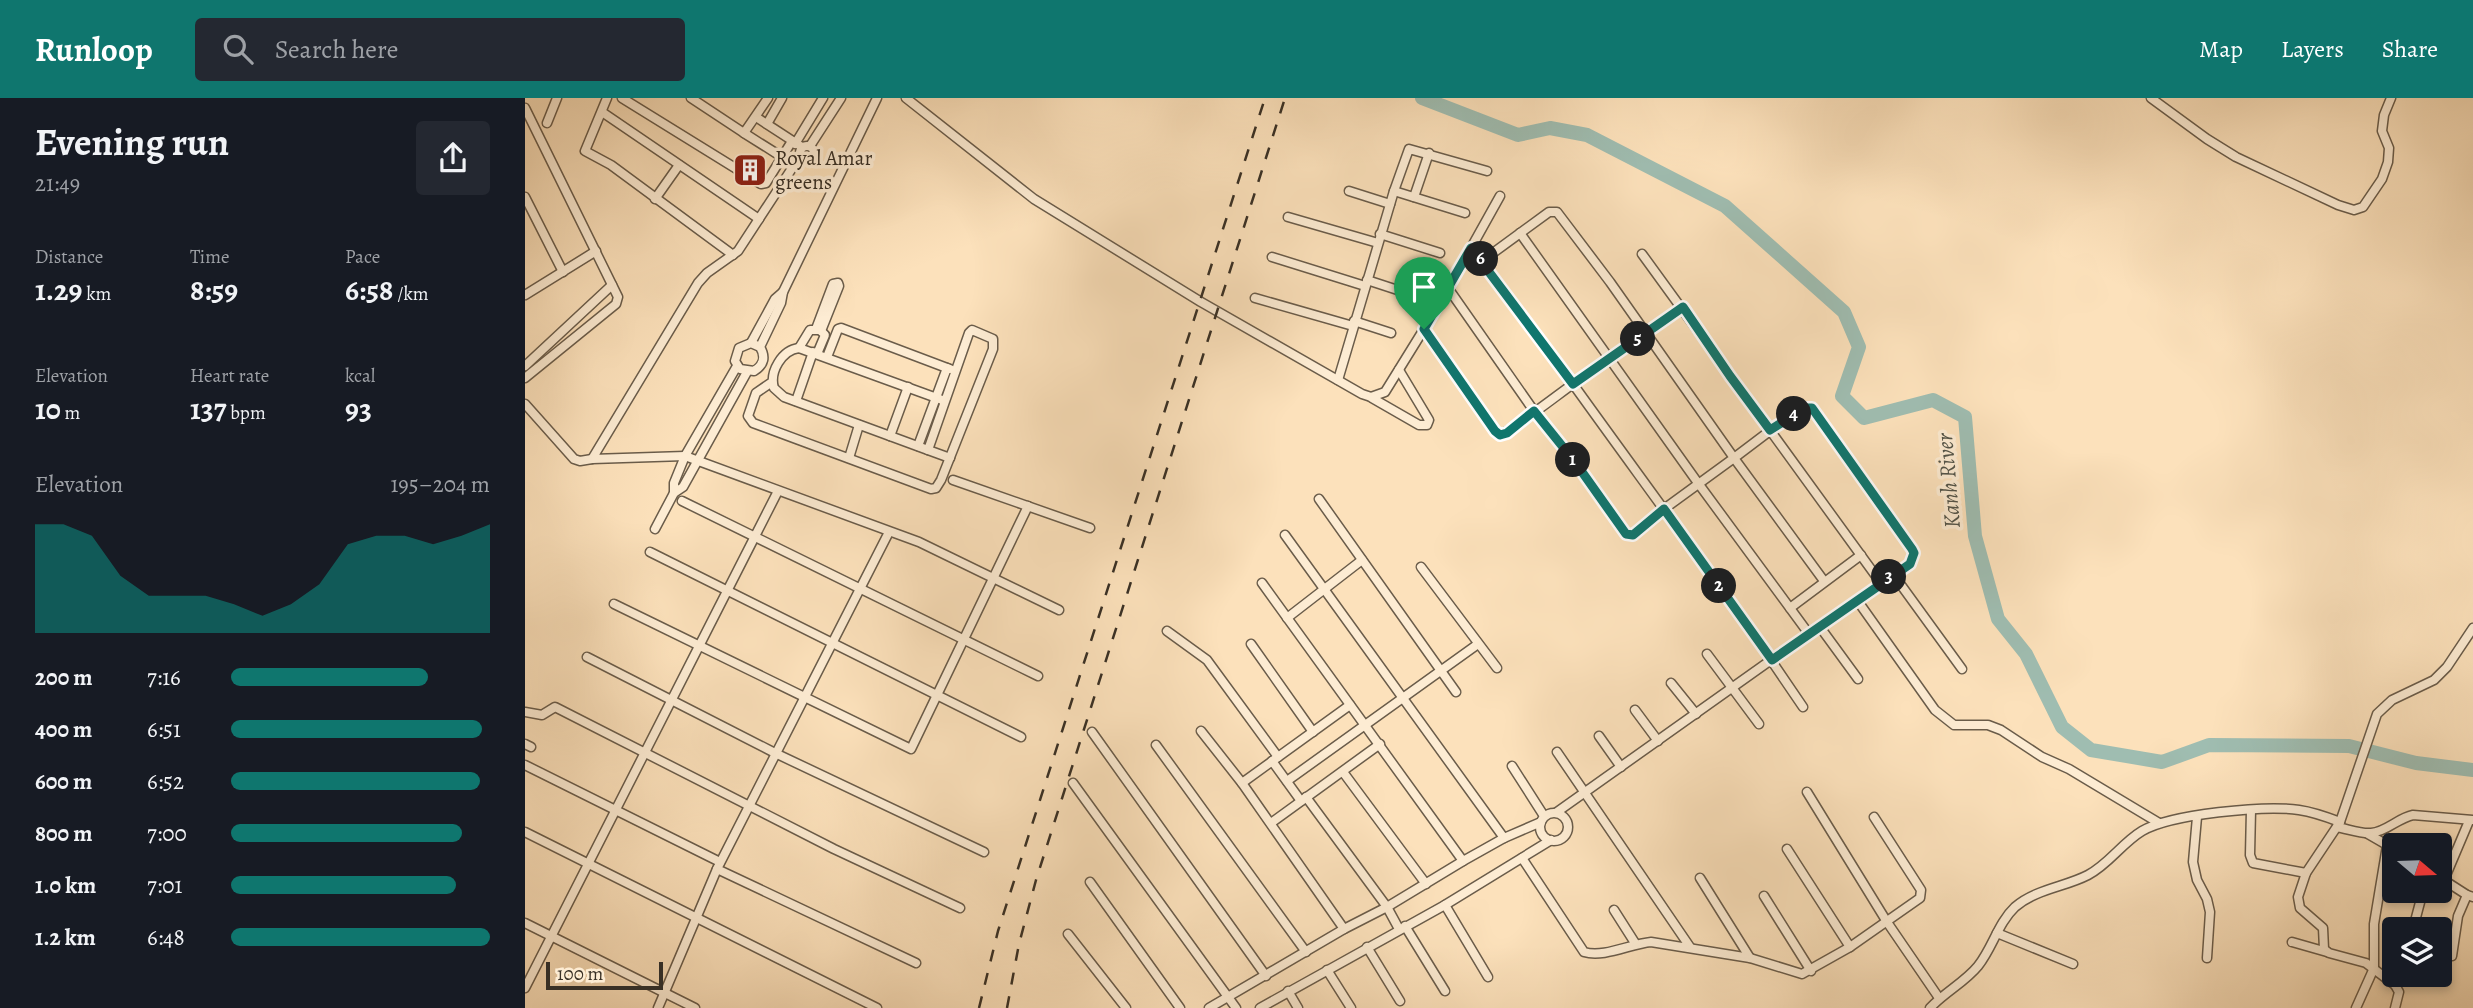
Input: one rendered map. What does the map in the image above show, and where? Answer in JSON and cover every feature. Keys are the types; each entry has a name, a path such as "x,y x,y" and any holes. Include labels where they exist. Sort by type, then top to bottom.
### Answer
{"street":[{"path":"547,123 557,98"},
{"path":"607,98 585,151 611,165 733,255"},
{"path":"622,98 761,184 766,183 782,157 800,147 841,98"},
{"path":"691,98 782,157"},
{"path":"744,133 768,98"},
{"path":"767,124 782,98"},
{"path":"592,459 698,283 707,273 733,255 759,219 800,147 823,98"},
{"path":"877,98 758,349 760,367 773,380 778,392 796,401 950,458"},
{"path":"906,98 1034,199 1201,302 1419,425 1427,425 1429,420 1399,370"},
{"path":"2151,98 2236,157 2354,210 2363,207 2385,173 2389,148 2382,131 2384,115 2391,98"},
{"path":"525,108 528,123 618,297 616,304 525,378"},
{"path":"602,112 759,219"},
{"path":"756,117 800,147"},
{"path":"1338,380 1379,239 1409,149 1487,171"},
{"path":"1414,197 1429,153"},
{"path":"655,200 679,165"},
{"path":"1349,191 1390,204"},
{"path":"1394,191 1465,213"},
{"path":"525,197 563,272"},
{"path":"1371,397 1385,391 1399,370 1500,197"},
{"path":"1482,261 1549,212 1557,212 1824,581"},
{"path":"1288,217 1440,253"},
{"path":"1520,233 1809,634"},
{"path":"1471,248 1664,509 1803,707"},
{"path":"525,295 596,251"},
{"path":"1642,254 1881,583"},
{"path":"1272,257 1416,296"},
{"path":"526,364 612,285"},
{"path":"1209,1008 1504,838 1557,813 1910,564 1914,553 1812,408 1805,408 1770,430 1629,536 1622,532 1575,462 1534,411 1448,288"},
{"path":"1255,298 1391,333"},
{"path":"819,330 830,301"},
{"path":"1424,329 1500,435 1507,433 1534,411 1683,307"},
{"path":"827,357 838,329 841,328 951,370"},
{"path":"796,401 824,333 819,330 809,331 799,348"},
{"path":"918,446 936,397 969,333 972,330 993,339 993,349 939,485 931,489 750,420 749,410 756,393 773,380 783,356 788,350 799,348 827,357 936,397 945,401"},
{"path":"674,494 674,483 685,456 737,366 736,352 743,345 783,356"},
{"path":"737,366 747,372 760,367"},
{"path":"927,450 945,401 951,370"},
{"path":"655,529 674,494 683,487 747,372"},
{"path":"890,436 908,387"},
{"path":"525,404 574,459 580,461 685,456 919,542 1059,610"},
{"path":"849,458 859,425"},
{"path":"953,480 1090,528"},
{"path":"525,988 778,491"},
{"path":"1319,499 1456,691"},
{"path":"682,501 1038,676"},
{"path":"614,604 911,749 1028,506"},
{"path":"659,1008 719,866 888,532"},
{"path":"1285,535 1504,838"},
{"path":"649,552 1021,737"},
{"path":"1790,608 1861,555"},
{"path":"1287,618 1362,560"},
{"path":"1421,567 1497,668"},
{"path":"1893,574 1962,669"},
{"path":"1262,583 1381,744 1463,861"},
{"path":"1857,600 1935,710 1947,721 1954,724 1988,725 2001,730 2042,757 2069,769 2159,823"},
{"path":"1820,627 1858,679"},
{"path":"2329,953 2323,945 2323,928 2300,908 2298,897 2306,873 2339,824 2373,724 2383,706 2434,680 2447,667 2473,628"},
{"path":"1167,631 1207,660 1275,759 1287,781 1304,799 1387,907 1445,990"},
{"path":"1251,644 1313,732"},
{"path":"1287,781 1478,644"},
{"path":"1707,654 1759,724"},
{"path":"587,657 775,753 984,852"},
{"path":"1671,683 1696,714"},
{"path":"1242,783 1350,705"},
{"path":"525,712 542,715 555,707 748,807 960,908"},
{"path":"1635,710 1658,741"},
{"path":"1201,731 1271,823 1344,929"},
{"path":"1092,732 1266,976"},
{"path":"1599,736 1621,767"},
{"path":"1271,823 1381,744"},
{"path":"1156,745 1306,952"},
{"path":"1556,752 1690,947"},
{"path":"525,765 719,866 916,963"},
{"path":"1511,766 1543,819 1542,834 1551,840"},
{"path":"1343,772 1426,884"},
{"path":"1073,783 1236,1008"},
{"path":"1807,792 1887,922 1939,998"},
{"path":"2251,810 2251,861 2257,865 2306,873"},
{"path":"1930,1008 1978,965 2005,918 2026,899 2087,876 2103,866 2141,832 2159,823 2251,810 2300,810 2368,834 2382,842"},
{"path":"1260,1008 1445,905 1551,840 1561,839 1569,827 1565,817 1557,813"},
{"path":"2368,834 2413,815 2471,821 2452,858"},
{"path":"1522,858 1584,952 1598,953 1635,943 1651,942 1750,958 1802,974 1850,947 1922,894 1874,817"},
{"path":"2196,817 2193,862 2210,912 2207,958"},
{"path":"525,832 877,1008"},
{"path":"1787,849 1850,947"},
{"path":"1700,878 1750,958"},
{"path":"1090,882 1180,1008"},
{"path":"2452,884 2470,896 2458,916 2452,956"},
{"path":"2356,1008 2374,968 2374,924 2382,888"},
{"path":"1763,896 1811,971"},
{"path":"1445,905 1488,977"},
{"path":"1614,910 1635,943"},
{"path":"525,923 695,1008"},
{"path":"1997,933 2073,964"},
{"path":"1067,934 1126,1008"},
{"path":"2291,942 2366,963 2374,968 2399,989 2395,1008"},
{"path":"1367,947 1400,1001"},
{"path":"1327,970 1351,1008"},
{"path":"1288,991 1298,1008"}],"waterway":[{"name":"Kanh River","path":"1422,98 1518,135 1550,128 1587,135 1725,206 1844,312 1859,347 1842,396 1864,418 1933,400 1965,417 1975,536 1998,619 2026,654 2062,727 2091,750 2162,762 2209,745 2349,746 2416,763 2473,770"}],"railway":[{"path":"979,1008 998,931 1265,98"},
{"path":"1007,1008 1019,944 1036,880 1285,98"}],"place":[{"name":"Royal Amar greens","path":"750,170"}],"route":[{"path":"1471,248 1573,384 1683,307 1770,430 1805,408 1812,408 1912,549 1913,559 1910,564 1772,660 1664,509 1633,535 1622,532 1575,462 1534,411 1507,433 1500,435 1424,329 1471,248"}]}
